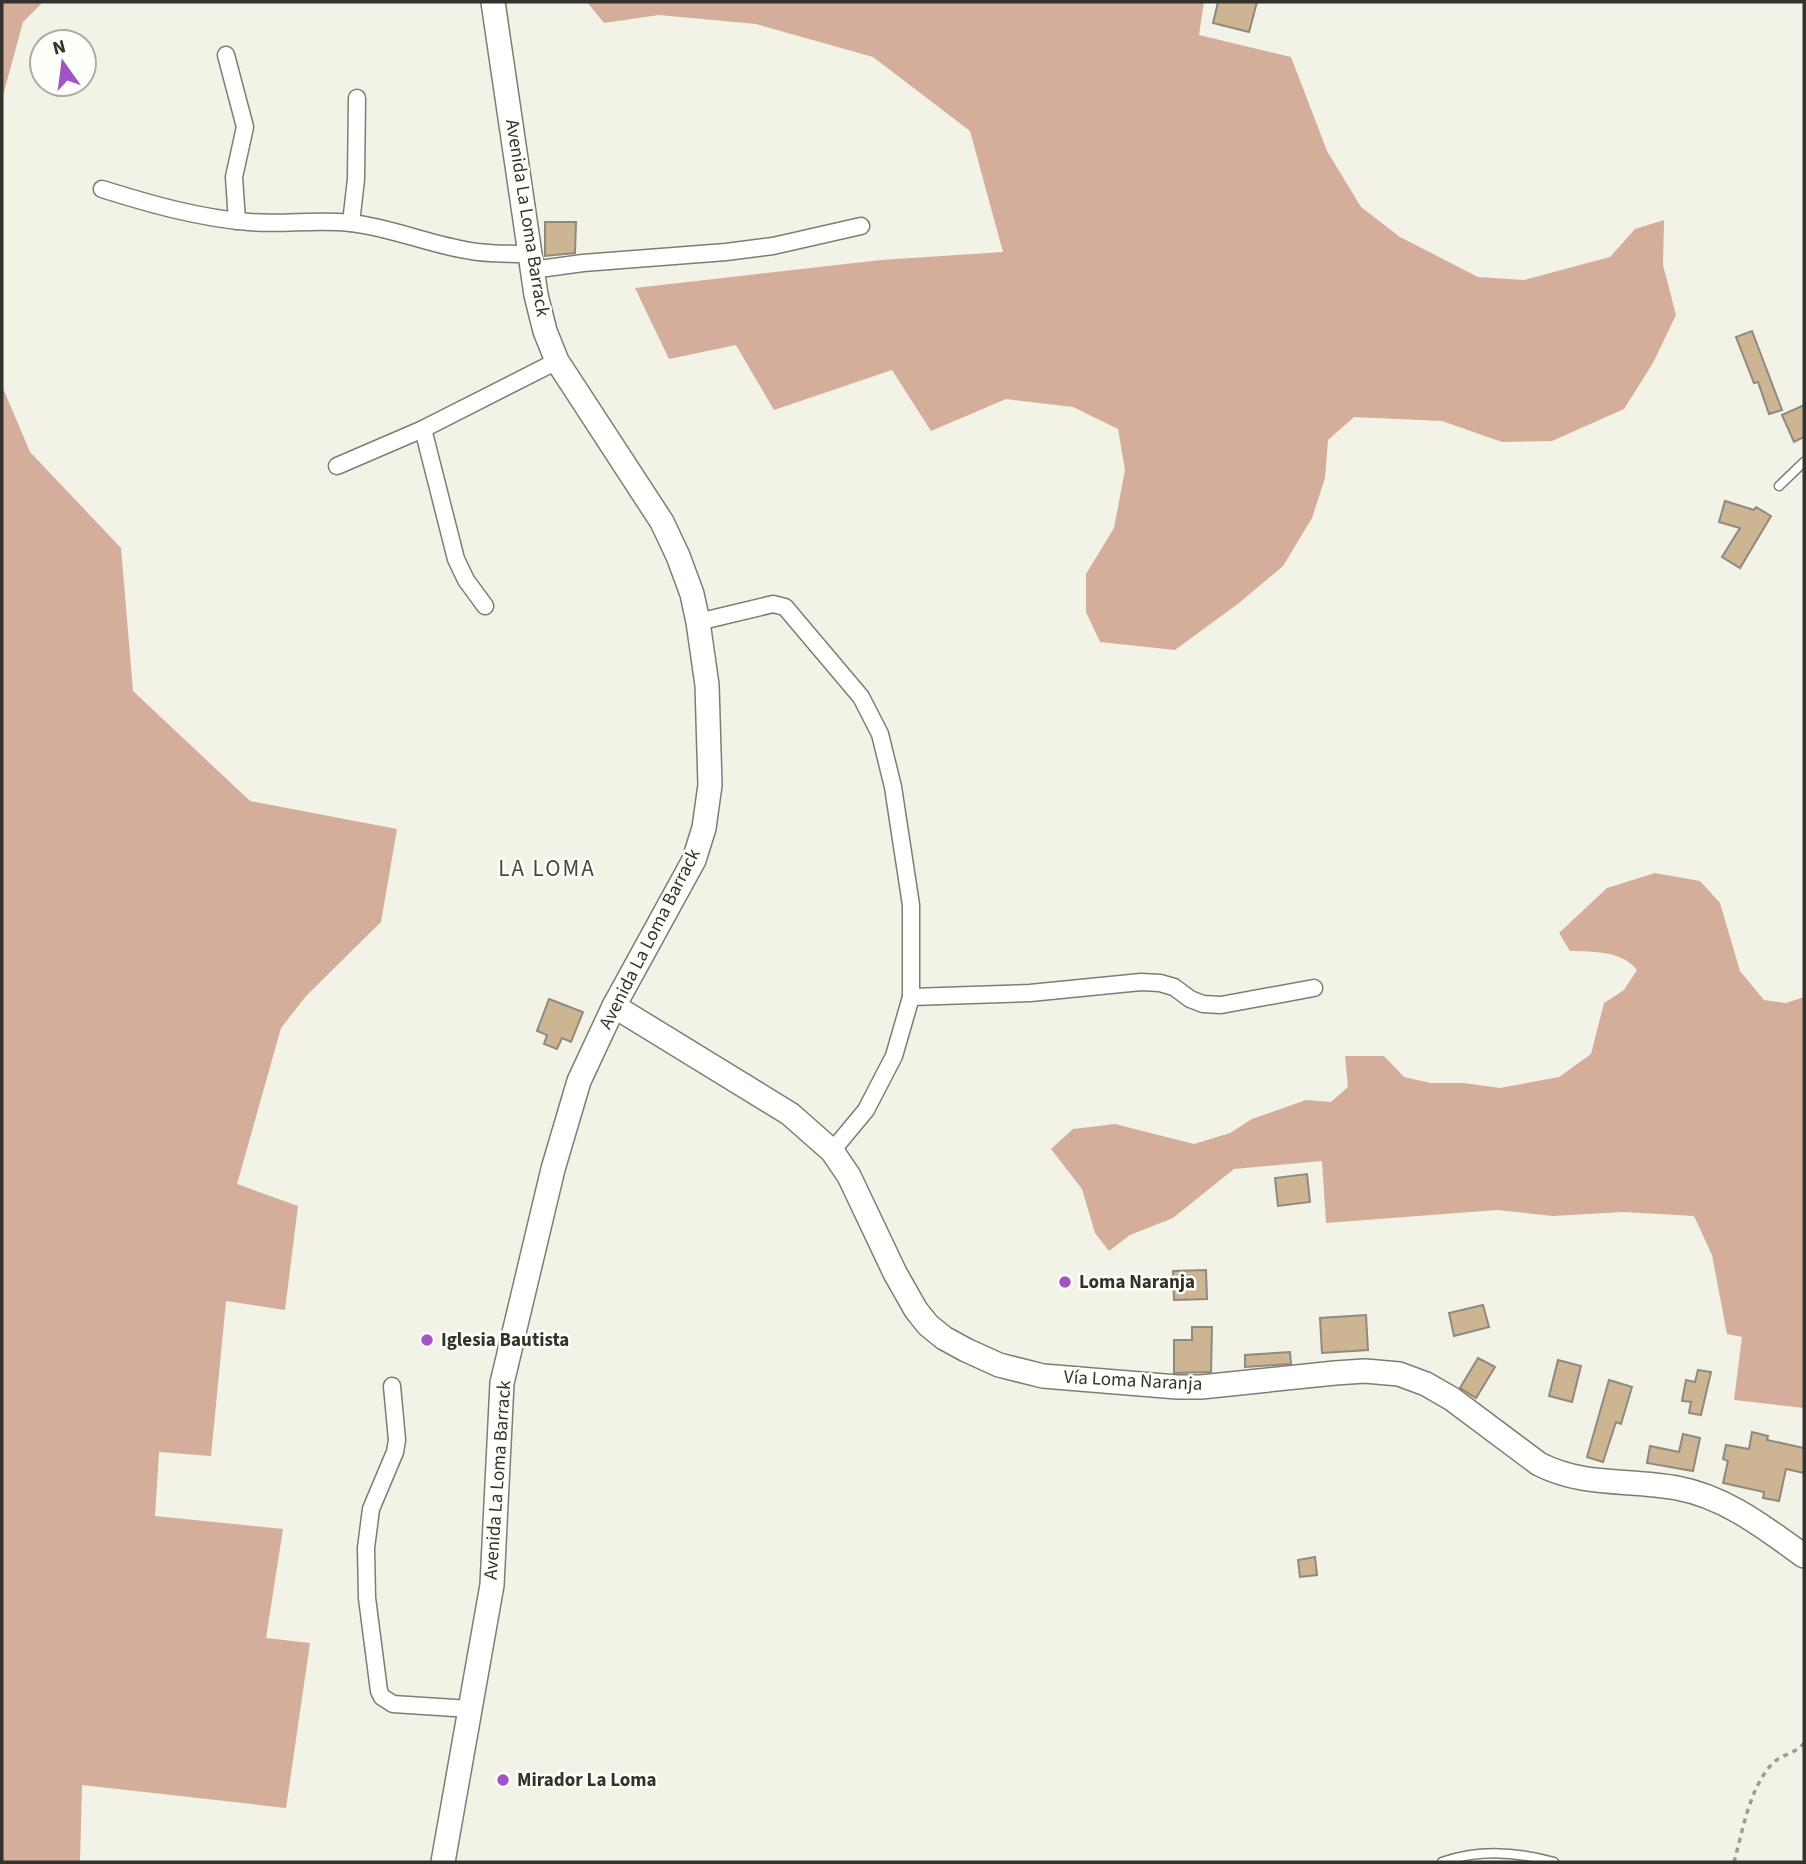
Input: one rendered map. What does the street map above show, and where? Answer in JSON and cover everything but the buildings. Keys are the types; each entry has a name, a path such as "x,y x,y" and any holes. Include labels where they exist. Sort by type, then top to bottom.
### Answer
{"main road":[{"name":"Avenida La Loma Barrack","path":"443,1862 492,1585 502,1383 567,1117 579,1081 614,1006 694,860 704,828 710,785 707,685 692,594 662,523 557,361 545,331 531,262 493,2"},
{"name":"Vía Loma Naranja","path":"614,1006 790,1114 832,1151 849,1176 900,1283 916,1310 928,1325 944,1338 999,1365 1043,1376 1177,1387 1345,1372 1399,1374 1426,1384 1451,1399 1539,1464 1555,1472 1576,1479 1677,1488 1709,1497 1737,1510 1804,1556"}],"street":[{"path":"226,55 246,127 234,177 237,221"},
{"path":"351,223 356,179 357,98"},
{"path":"102,188 206,217 237,221 351,223 382,228 461,250 531,262 595,262 761,247 861,226"},
{"path":"337,466 423,429 557,361"},
{"path":"423,429 456,559 466,580 485,606"},
{"path":"698,622 773,604 785,607 861,697 880,734 889,768 900,828 911,919 911,997 894,1056 880,1084 866,1110 832,1151"},
{"path":"911,997 1030,993 1141,982 1174,987 1202,1004 1222,1005 1314,988"},
{"path":"392,1386 397,1440 395,1452 371,1509 366,1548 367,1598 380,1691 382,1697 393,1704 470,1709"}],"lane":[{"path":"1779,486 1804,462"},
{"path":"1442,1862 1468,1855 1492,1853 1517,1854 1554,1862"}],"path":[{"path":"1734,1862 1757,1784 1774,1761 1798,1750 1804,1743"}],"shaded area":[{"path":"2,2 43,2 23,22 2,99"},
{"path":"587,2 1204,2 1199,35 1291,57 1327,151 1361,207 1400,237 1478,277 1524,280 1610,257 1635,229 1664,220 1663,265 1676,315 1653,363 1624,409 1552,441 1502,442 1442,421 1354,417 1328,440 1325,478 1312,518 1283,566 1239,603 1175,650 1100,642 1086,612 1086,574 1114,528 1125,470 1118,429 1073,407 1006,399 931,431 892,370 774,410 736,345 669,359 635,288 881,260 1003,252 970,131 873,57 756,24 659,15 604,23"},
{"path":"2,386 30,452 121,548 133,691 250,801 397,829 381,922 306,996 281,1028 237,1184 298,1206 285,1310 226,1301 211,1456 159,1452 155,1516 283,1529 266,1638 310,1643 286,1808 82,1785 80,1862 2,1862"},
{"path":"1655,873 1700,881 1720,903 1740,971 1764,1000 1786,1003 1804,997 1804,1408 1734,1400 1742,1337 1727,1334 1712,1255 1694,1216 1623,1212 1553,1216 1497,1210 1326,1223 1322,1161 1234,1169 1173,1218 1130,1235 1109,1251 1095,1233 1082,1189 1051,1149 1073,1129 1115,1124 1194,1144 1230,1133 1252,1119 1306,1100 1331,1102 1348,1087 1345,1056 1384,1056 1404,1077 1431,1083 1464,1083 1500,1088 1559,1077 1591,1054 1604,1003 1624,990 1637,970 1631,963 1615,955 1570,951 1559,933 1607,888"}],"place":[{"name":"Loma Naranja","path":"1065,1282"},
{"name":"Iglesia Bautista","path":"427,1340"},
{"name":"Mirador La Loma","path":"503,1780"}],"district":[{"name":"LA LOMA","path":"547,868"}]}
